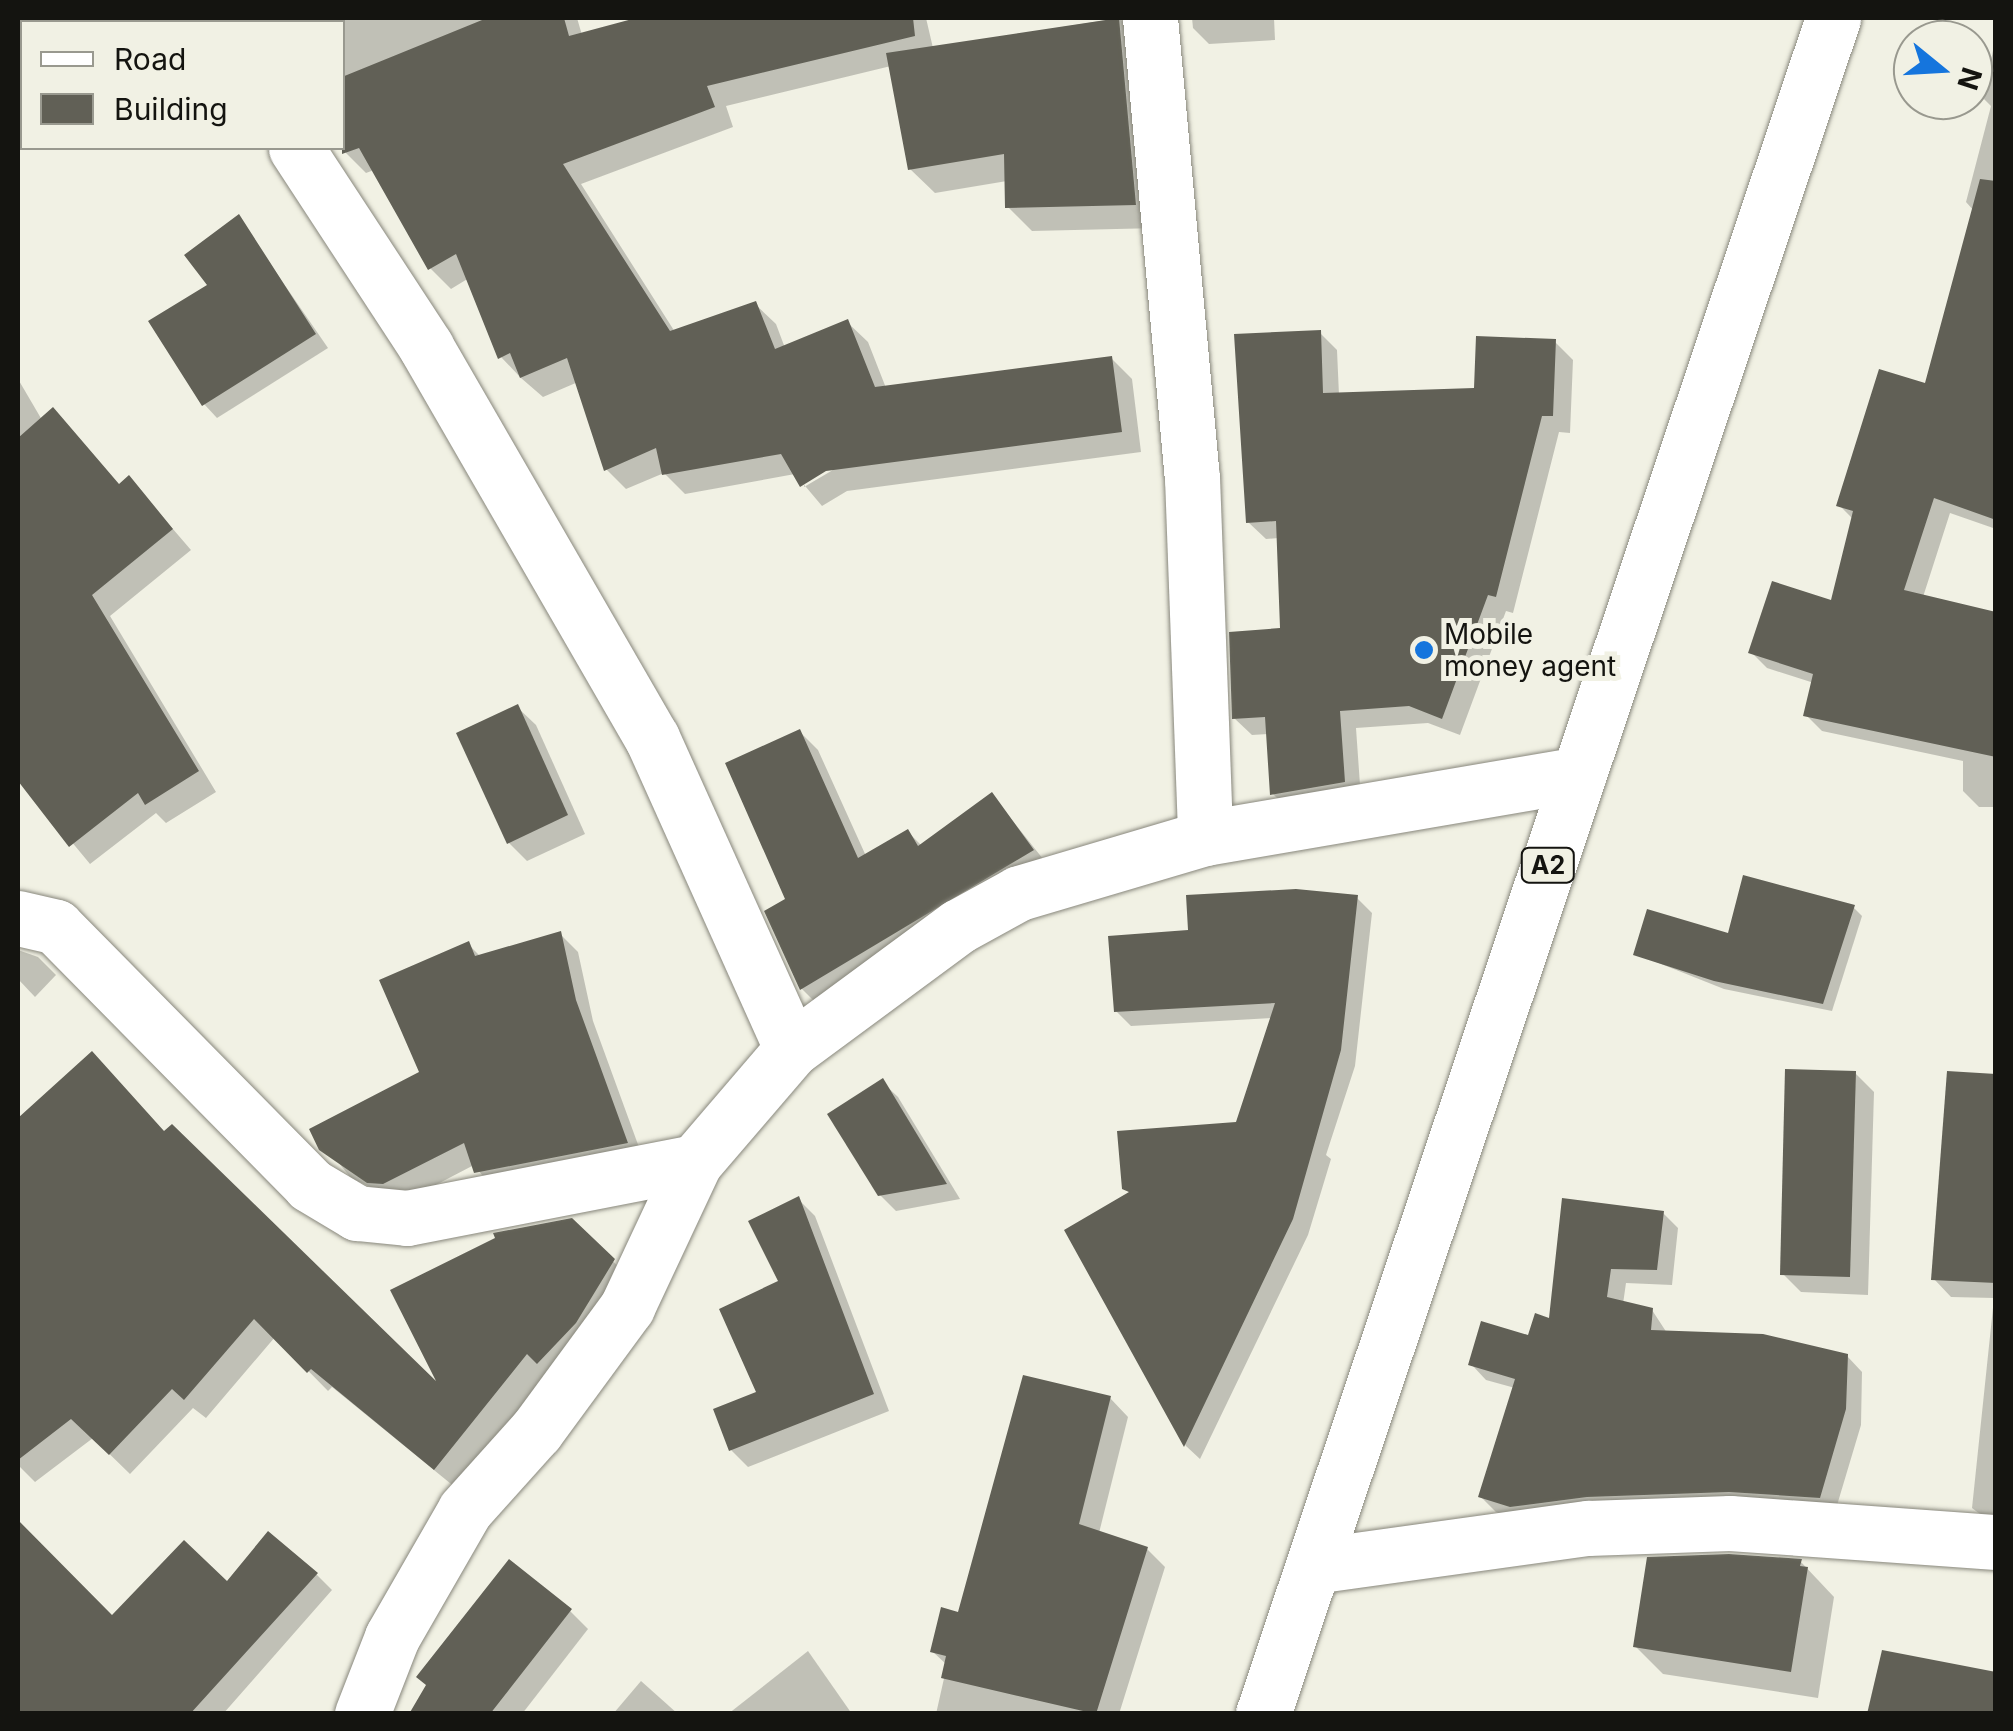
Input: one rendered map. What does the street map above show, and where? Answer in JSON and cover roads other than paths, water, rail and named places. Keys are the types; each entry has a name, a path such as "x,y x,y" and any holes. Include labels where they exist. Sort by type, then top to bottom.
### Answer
{"main road":[{"path":"1150,18 1192,477 1205,838"},
{"name":"A2","path":"1263,1714 1833,18"},
{"path":"297,150 426,347 652,738 792,1049"},
{"path":"362,1714 392,1636 465,1510 536,1430 627,1307 695,1162 792,1049 959,926 1019,893 1205,838 1579,774"},
{"path":"18,918 56,928 310,1185 358,1213 407,1218 695,1162"},
{"path":"1313,1566 1588,1528 1730,1523 1996,1542"}],"place":[{"name":"Mobile money agent","path":"1424,650"}]}
